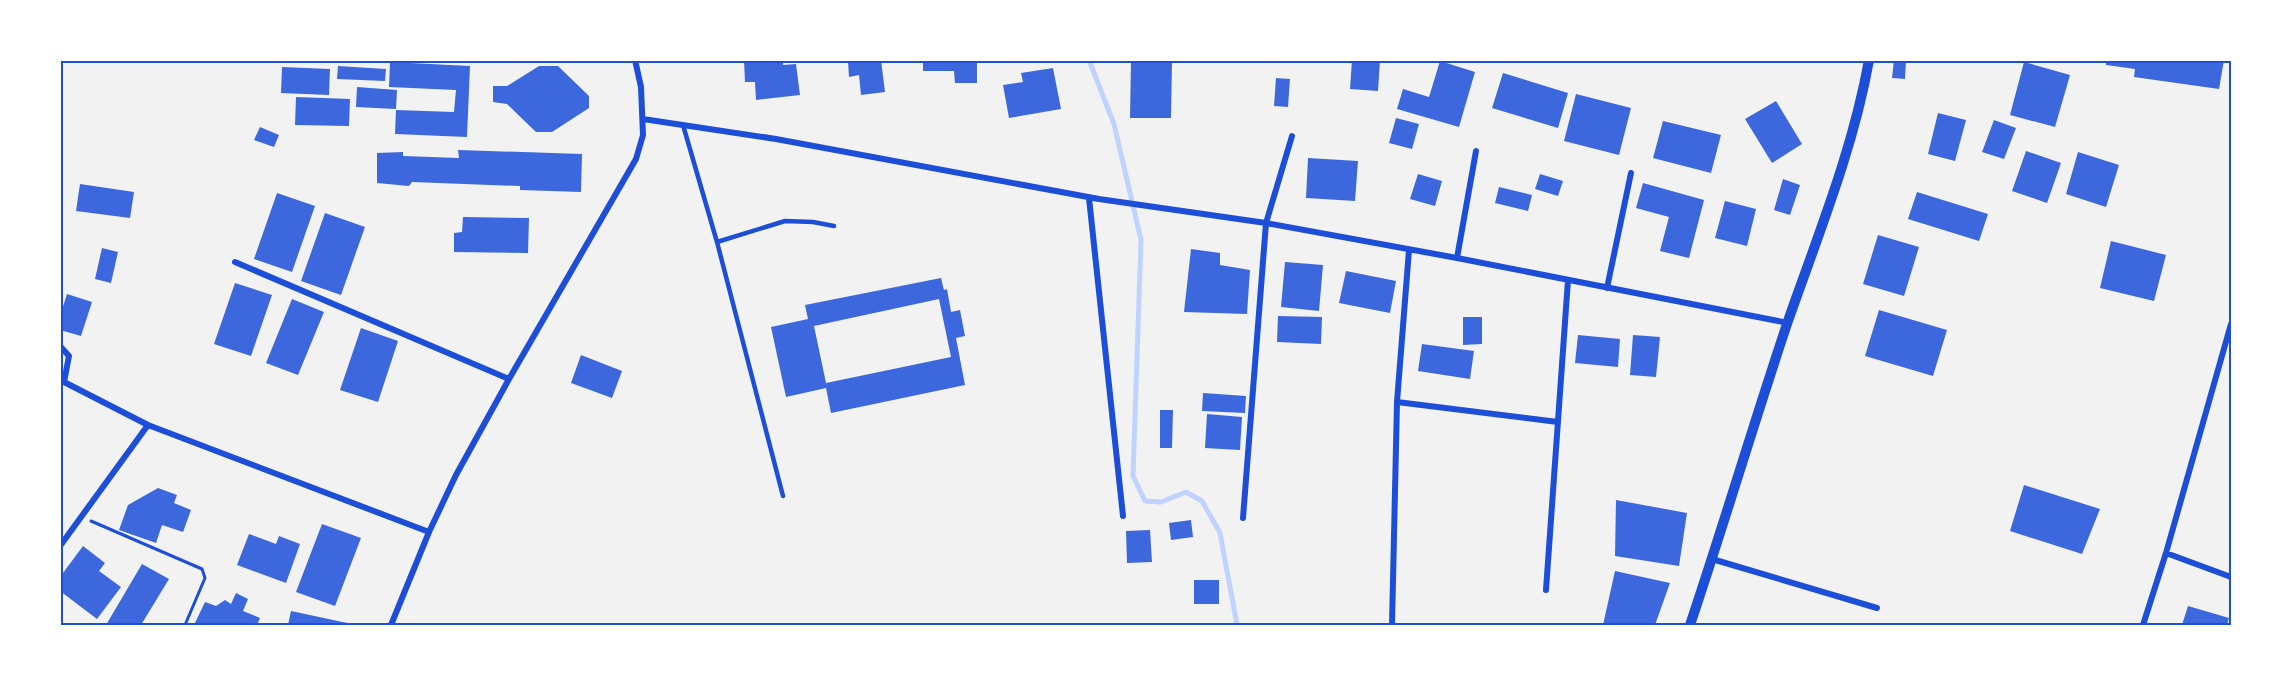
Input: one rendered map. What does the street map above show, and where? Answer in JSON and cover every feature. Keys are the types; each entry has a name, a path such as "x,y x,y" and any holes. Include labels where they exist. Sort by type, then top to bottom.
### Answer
{"street":[{"path":"391,625 429,532 456,475 636,159 643,135 643,119 641,87 635,60"},
{"path":"1690,625 1788,322 1844,161 1863,93 1869,60"},
{"path":"643,119 776,139 1099,200 1266,223 1788,322"},
{"path":"1243,518 1266,223 1292,136"},
{"path":"1457,258 1476,150"},
{"path":"1607,288 1631,173"},
{"path":"1089,198 1123,516"},
{"path":"1392,625 1396,402 1409,250"},
{"path":"235,262 509,379"},
{"path":"1546,590 1568,280"},
{"path":"2142,625 2166,553 2231,324"},
{"path":"60,346 69,356 70,362 64,382 148,425 429,532"},
{"path":"1396,402 1558,422"},
{"path":"60,546 148,425"},
{"path":"2166,553 2231,577"},
{"path":"1712,559 1877,608"}],"lane":[{"path":"683,125 717,242 783,496"},
{"path":"717,242 785,221 813,222 834,226"}],"path":[{"path":"81,517 202,569 205,578 185,625"}],"building":[{"path":"744,60 783,60 783,65 796,64 800,95 756,100 755,82 745,82"},
{"path":"881,60 885,92 861,95 859,75 849,77 848,61"},
{"path":"923,60 977,60 977,83 955,83 954,71 923,71"},
{"path":"1352,60 1380,60 1378,91 1350,89"},
{"path":"1894,60 1906,60 1905,79 1892,78"},
{"path":"2106,60 2224,60 2219,89 2134,77 2135,69 2106,65"},
{"path":"1131,61 1172,61 1171,118 1130,118"},
{"path":"1440,61 1475,72 1459,127 1397,109 1403,89 1429,97"},
{"path":"390,62 470,66 467,137 395,134 396,110 454,112 456,90 389,87"},
{"path":"2024,62 2070,75 2055,127 2010,115"},
{"path":"338,66 386,69 385,81 337,79"},
{"path":"539,66 558,66 589,96 589,108 552,132 536,132 507,104 493,102 493,86 507,86"},
{"path":"282,67 330,69 329,95 281,93"},
{"path":"1053,68 1061,109 1009,118 1003,85 1023,82 1021,73"},
{"path":"1503,73 1568,93 1558,128 1492,108"},
{"path":"1276,78 1290,79 1288,107 1274,106"},
{"path":"357,87 397,90 396,109 356,107"},
{"path":"1576,94 1631,108 1619,155 1564,141"},
{"path":"296,97 350,99 349,126 295,125"},
{"path":"1776,101 1802,144 1772,163 1745,119"},
{"path":"1938,113 1966,120 1955,161 1928,154"},
{"path":"1396,118 1419,124 1412,149 1389,143"},
{"path":"1994,120 2016,128 2004,159 1982,152"},
{"path":"1663,121 1721,135 1711,173 1653,158"},
{"path":"260,127 279,135 274,147 254,140"},
{"path":"458,150 582,154 581,192 520,190 520,186 412,182 409,186 377,183 377,153 403,152 403,156 459,158"},
{"path":"2026,151 2061,163 2047,203 2012,191"},
{"path":"2078,152 2119,165 2106,207 2066,194"},
{"path":"1308,158 1358,161 1355,201 1306,198"},
{"path":"1418,174 1442,181 1435,206 1410,199"},
{"path":"1540,174 1563,181 1558,196 1535,189"},
{"path":"1783,179 1800,185 1790,215 1774,210"},
{"path":"1643,183 1704,200 1689,258 1660,251 1669,217 1636,208"},
{"path":"80,184 134,192 130,218 76,211"},
{"path":"1499,187 1532,195 1528,211 1495,203"},
{"path":"1917,192 1988,214 1979,241 1908,219"},
{"path":"277,193 315,206 292,272 254,259"},
{"path":"1725,201 1756,209 1747,246 1715,238"},
{"path":"325,213 365,227 341,295 301,281"},
{"path":"463,217 529,218 528,253 454,252 454,233 462,232"},
{"path":"1878,235 1919,247 1904,296 1863,284"},
{"path":"2111,241 2166,255 2154,301 2100,288"},
{"path":"102,248 118,252 111,283 95,279"},
{"path":"1191,249 1220,253 1220,265 1250,270 1247,314 1184,312"},
{"path":"1285,262 1323,265 1319,311 1281,307"},
{"path":"1346,271 1396,281 1390,313 1339,303"},
{"path":"941,278 944,290 947,289 951,312 960,310 965,336 956,338 965,385 831,413 826,388 786,397 771,327 808,319 805,305","holes":["939,299 951,357 826,383 814,326"]},
{"path":"235,283 272,295 251,356 214,344"},
{"path":"67,294 92,302 81,336 60,330 60,316"},
{"path":"292,299 324,312 298,375 266,363"},
{"path":"1879,310 1947,330 1933,376 1865,356"},
{"path":"1278,316 1322,317 1321,344 1277,342"},
{"path":"1463,317 1482,317 1482,344 1463,345"},
{"path":"361,328 398,341 378,402 340,390"},
{"path":"1578,335 1620,339 1618,367 1575,363"},
{"path":"1633,335 1660,337 1656,377 1630,375"},
{"path":"1422,344 1474,351 1470,379 1418,371"},
{"path":"581,355 622,371 612,398 571,383"},
{"path":"1203,393 1246,396 1245,413 1202,411"},
{"path":"1160,410 1173,410 1172,448 1160,448"},
{"path":"1207,414 1242,417 1240,450 1205,448"},
{"path":"2024,485 2100,509 2082,554 2010,531"},
{"path":"158,488 177,495 174,503 191,510 183,532 162,525 156,543 119,530 128,505"},
{"path":"1616,500 1687,513 1679,566 1615,556"},
{"path":"1191,520 1193,537 1171,540 1169,523"},
{"path":"322,524 361,538 335,606 296,592"},
{"path":"1150,530 1152,562 1127,563 1126,531"},
{"path":"249,534 276,544 279,536 300,544 286,583 237,565"},
{"path":"83,546 105,563 99,571 121,587 97,619 60,591 60,577"},
{"path":"142,564 169,579 141,625 106,625"},
{"path":"1615,571 1670,583 1655,625 1603,625"},
{"path":"1194,580 1219,580 1219,604 1194,604"},
{"path":"236,593 248,599 243,611 260,618 257,625 194,625 205,602 216,606 225,600 231,604"},
{"path":"2188,606 2229,618 2227,625 2182,625"},
{"path":"291,611 352,624 352,625 288,625"}],"waterway":[{"path":"1089,60 1114,124 1141,240 1133,476 1145,501 1161,502 1186,492 1202,501 1220,533 1237,625"}]}
